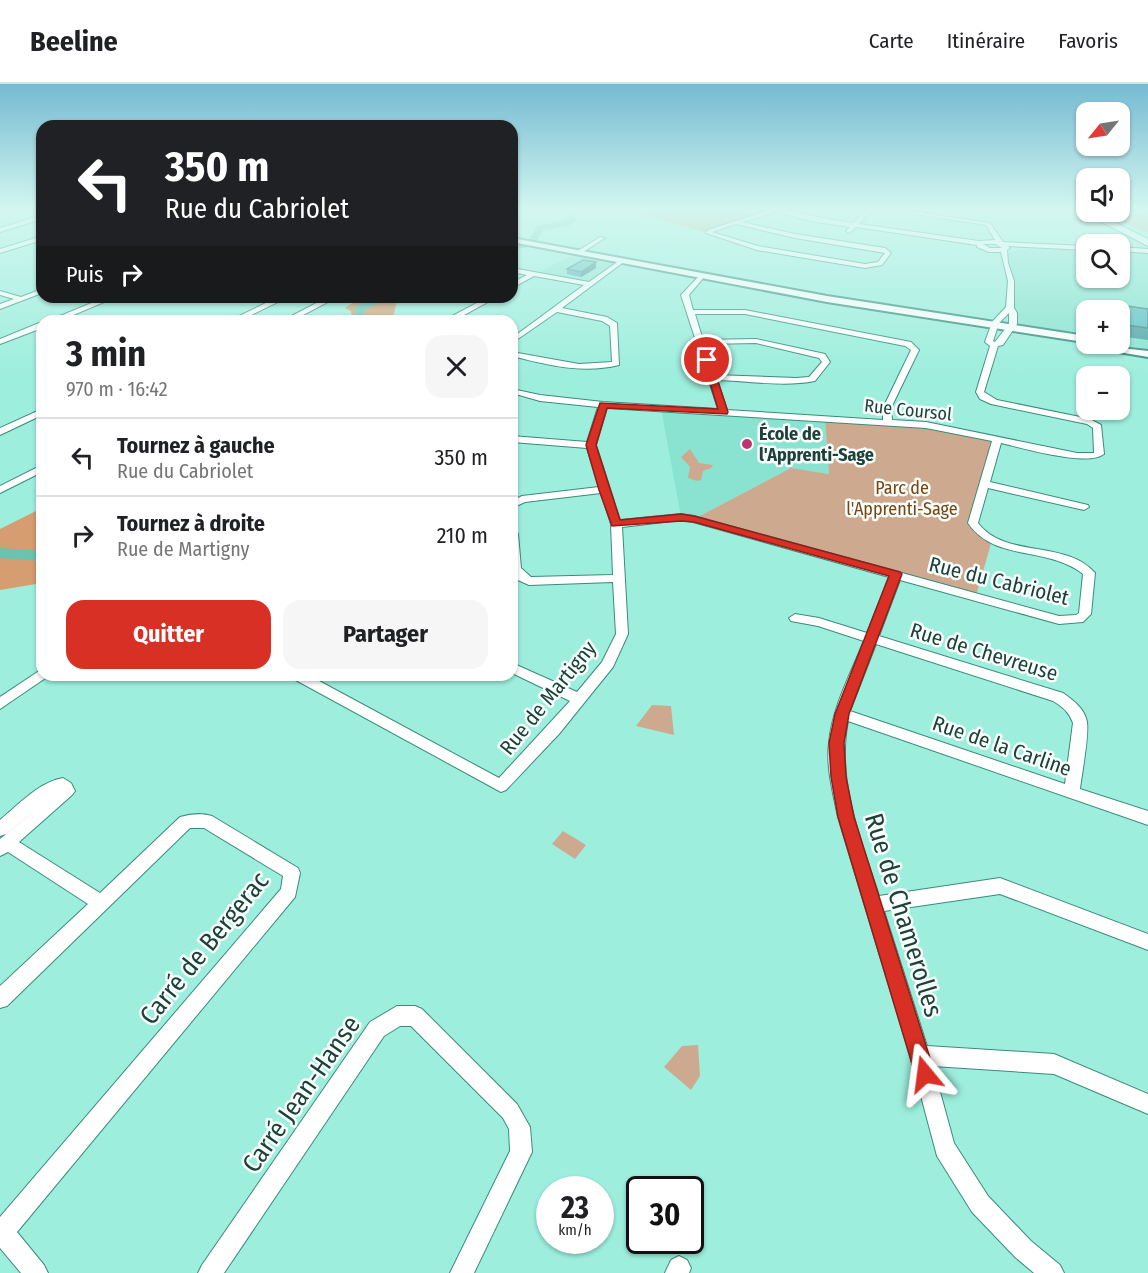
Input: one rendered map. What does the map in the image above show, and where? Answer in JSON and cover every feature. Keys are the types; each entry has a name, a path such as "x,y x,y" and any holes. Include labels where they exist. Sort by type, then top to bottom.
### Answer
{"main road":[{"path":"644,265 1076,340"},
{"path":"1130,346 1148,349"},
{"path":"1130,351 1148,354"}],"street":[{"path":"518,336 616,265"},
{"path":"994,345 1000,344 1010,330 1013,313 1010,308 1011,282 1005,265"},
{"path":"518,271 589,284"},
{"path":"518,283 533,274"},
{"path":"701,277 685,295 723,412"},
{"path":"0,307 36,293"},
{"path":"0,294 21,299"},
{"path":"67,315 97,303"},
{"path":"246,315 271,303"},
{"path":"298,315 321,303"},
{"path":"458,315 482,303"},
{"path":"994,327 1004,311 1010,308"},
{"path":"518,355 547,362 605,367 616,363 614,325 604,319 554,309"},
{"path":"691,312 745,312 908,344 915,350 887,408 888,423"},
{"path":"0,342 36,327"},
{"name":"Rue Coursol","path":"518,392 540,398 603,405 926,425 1092,457 1099,454 1100,434 1098,427 1090,422 994,402 983,397 980,392 994,345 989,342 994,327"},
{"path":"701,342 756,341 822,356 826,362 812,380 713,377"},
{"path":"518,440 591,445 603,405"},
{"path":"0,432 36,415"},
{"name":"Rue du Cabriolet","path":"616,524 681,517 694,519 1059,620 1079,619 1085,614 1089,573 1084,568 1065,559 992,540 976,530 973,523 997,440"},
{"name":"Rue de Martigny","path":"308,681 501,786 554,730 608,664 622,634 616,524 591,445"},
{"path":"0,490 36,471"},
{"path":"986,484 1084,507"},
{"path":"518,501 522,499 604,490"},
{"name":"Rue de Chamerolles","path":"896,574 842,714 836,743 838,777 846,817 920,1055 945,1148 980,1204 1023,1250 1052,1273"},
{"path":"518,575 529,581 620,578"},
{"name":"Rue de Chevreuse","path":"795,618 819,622 1058,697 1070,704 1077,712 1080,723 1072,793"},
{"path":"518,671 579,699"},
{"path":"0,704 36,678"},
{"name":"Rue de la Carline","path":"842,714 1148,818"},
{"name":"Carré de Bergerac","path":"0,999 186,822 206,821 292,873 289,892 1,1231"},
{"path":"2,840 101,903"},
{"path":"874,905 1000,886 1148,942"},
{"name":"Carré Jean-Hanse","path":"210,1273 377,1029 397,1016 415,1016 510,1111 519,1127 521,1152 462,1273"},
{"path":"920,1055 1054,1064 1148,1104"},
{"path":"1,1231 36,1273"}],"shaded area":[{"path":"552,265 616,265 589,284 537,274"},
{"path":"1007,265 1076,265 1076,288 1130,288 1130,265 1148,265 1148,349 1130,346 1130,300 1076,300 1076,338 1010,328 1012,292"},
{"path":"352,303 396,303 394,315 351,315 351,311 345,308"},
{"name":"École de l'Apprenti-Sage","path":"661,408 825,419 829,474 791,468 694,519 681,517"},
{"path":"36,511 36,584 0,590 0,529"}],"green space":[{"name":"Parc de l'Apprenti-Sage","path":"825,419 926,425 997,440 973,523 992,540 976,596 694,519 791,468 829,474"},
{"path":"690,449 699,463 713,465 703,471 701,480 688,478 690,467 681,457"},
{"path":"652,705 671,706 674,735 636,726"},
{"path":"563,831 586,845 575,859 552,844"},
{"path":"698,1045 700,1076 691,1090 664,1067 682,1046"}],"building":[{"path":"573,265 591,265 581,272 567,269"},
{"path":"1130,306 1148,309 1148,328 1130,326"}],"waterway":[{"path":"359,315 360,308 372,303"},
{"path":"0,553 36,556"}],"place":[{"name":"École de l'Apprenti-Sage","path":"747,444"}],"route":[{"path":"707,360 723,412 603,405 591,445 604,490 616,524 681,517 694,519 896,574 842,714 836,743 838,777 846,817 925,1074"}]}
